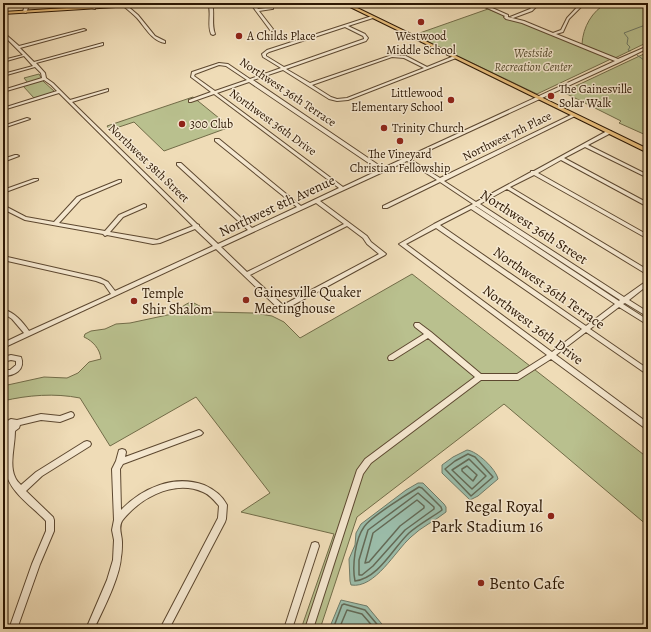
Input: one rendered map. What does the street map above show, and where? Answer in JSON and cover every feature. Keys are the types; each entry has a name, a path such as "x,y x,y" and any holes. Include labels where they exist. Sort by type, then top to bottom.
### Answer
{"main road":[{"path":"124,5 135,3"},
{"path":"3,12 94,5 164,3"},
{"path":"344,3 648,151"}],"street":[{"path":"24,3 25,11"},
{"path":"210,3 213,10 210,29 213,34"},
{"path":"252,3 271,29"},
{"path":"478,3 507,16 507,18 531,10 538,3"},
{"path":"554,34 562,32 568,19 583,3"},
{"path":"124,5 137,16 154,36 164,42"},
{"path":"257,10 272,8"},
{"path":"372,17 268,51 264,54 266,58 283,69 330,98 337,100 348,99 455,57"},
{"path":"512,17 619,61"},
{"path":"190,101 362,42 365,39 364,36 345,26"},
{"path":"18,48 84,30"},
{"name":"Northwest 38th Street","path":"3,33 35,64 43,73 44,79 60,91 196,226 282,308 384,254 348,224"},
{"path":"3,75 102,44"},
{"name":"Northwest 8th Avenue","path":"3,346 648,47"},
{"path":"3,61 25,55"},
{"path":"309,85 395,55 405,57 427,68"},
{"name":"Northwest 36th Terrace","path":"193,73 219,64 227,64 383,170"},
{"name":"Northwest 36th Drive","path":"193,73 192,76 343,189"},
{"path":"3,92 44,79"},
{"path":"70,102 107,90"},
{"path":"3,108 60,91"},
{"name":"Northwest 7th Place","path":"385,207 470,167 574,115"},
{"path":"3,127 28,119"},
{"path":"436,225 609,132"},
{"path":"217,140 301,208"},
{"path":"584,145 648,177"},
{"path":"3,161 17,156"},
{"path":"560,158 648,206"},
{"name":"Northwest 36th Street","path":"407,159 440,180 473,205 621,303 648,315"},
{"path":"179,164 252,231"},
{"path":"533,172 648,237"},
{"path":"3,192 36,180"},
{"path":"55,224 79,198 119,181"},
{"path":"506,188 648,273"},
{"path":"247,274 348,224 317,201"},
{"path":"105,234 120,216 144,206"},
{"path":"3,207 26,218 143,241 158,242 196,226"},
{"name":"Northwest 36th Terrace","path":"436,225 648,372"},
{"name":"Northwest 36th Drive","path":"436,225 402,244 648,427"},
{"path":"3,258 98,279 106,284 114,294"},
{"path":"309,629 360,472 368,461 480,377 518,377 552,355 648,282"},
{"path":"621,303 648,324"},
{"path":"3,310 11,313 28,334"},
{"path":"417,325 480,377"},
{"path":"391,358 429,334"},
{"path":"3,360 14,357 18,359 20,363 14,371 3,374"},
{"path":"13,629 36,564 50,531 50,520 16,485 11,476 7,426 16,428 17,423 41,417 60,419 71,415"},
{"path":"120,462 199,433"},
{"path":"21,490 45,470 87,444"},
{"path":"90,629 114,570 118,551 116,530 118,520 116,469 120,462 122,452"},
{"path":"118,520 126,510 145,495 170,486 188,485 202,487 214,494 223,504 222,519 164,629"},
{"path":"288,629 315,546"}],"green space":[{"path":"607,3 648,3 648,42 615,58 582,44 584,32 589,20 597,10"},
{"name":"Westside Recreation Center","path":"488,9 611,59 537,94 414,35"},
{"path":"648,52 648,136 619,123 621,121 563,92"},
{"path":"39,74 43,81 55,92 34,98 23,86 28,83 24,78"},
{"name":"300 Club","path":"193,97 230,127 164,151 134,122 110,130 107,126"},
{"path":"412,274 648,458 648,526 504,404 357,517 320,629 301,629 334,534 241,512 270,493 196,397 110,446 80,398 71,396 42,395 3,401 3,386 44,377 67,378 78,373 89,362 101,359 96,346 84,337 85,334 91,331 105,329 116,324 130,323 172,314 186,304 192,302 211,312 254,313 272,316 284,322 300,338"}],"water":[{"path":"467,450 486,461 494,470 498,479 478,496 470,500 442,473 442,465 453,457"},
{"path":"418,483 423,483 444,504 446,507 446,512 415,533 376,575 360,585 351,585 349,559 355,545 356,533 361,524 406,490"},
{"path":"341,600 367,606 386,629 329,629"}],"waterway":[{"path":"630,51 628,50 630,47 627,44 628,38 624,33 648,24"},
{"path":"637,55 648,63"}],"place":[{"name":"Westwood Middle School","path":"421,22"},
{"name":"A Childs Place","path":"239,36"},
{"name":"The Gainesville Solar Walk","path":"551,96"},
{"name":"Littlewood Elementary School","path":"451,100"},
{"name":"300 Club","path":"182,124"},
{"name":"Trinity Church","path":"384,128"},
{"name":"The Vineyard Christian Fellowship","path":"400,141"},
{"name":"Gainesville Quaker Meetinghouse","path":"246,300"},
{"name":"Temple Shir Shalom","path":"134,301"},
{"name":"Regal Royal Park Stadium 16","path":"551,516"},
{"name":"Bento Cafe","path":"481,583"}]}
